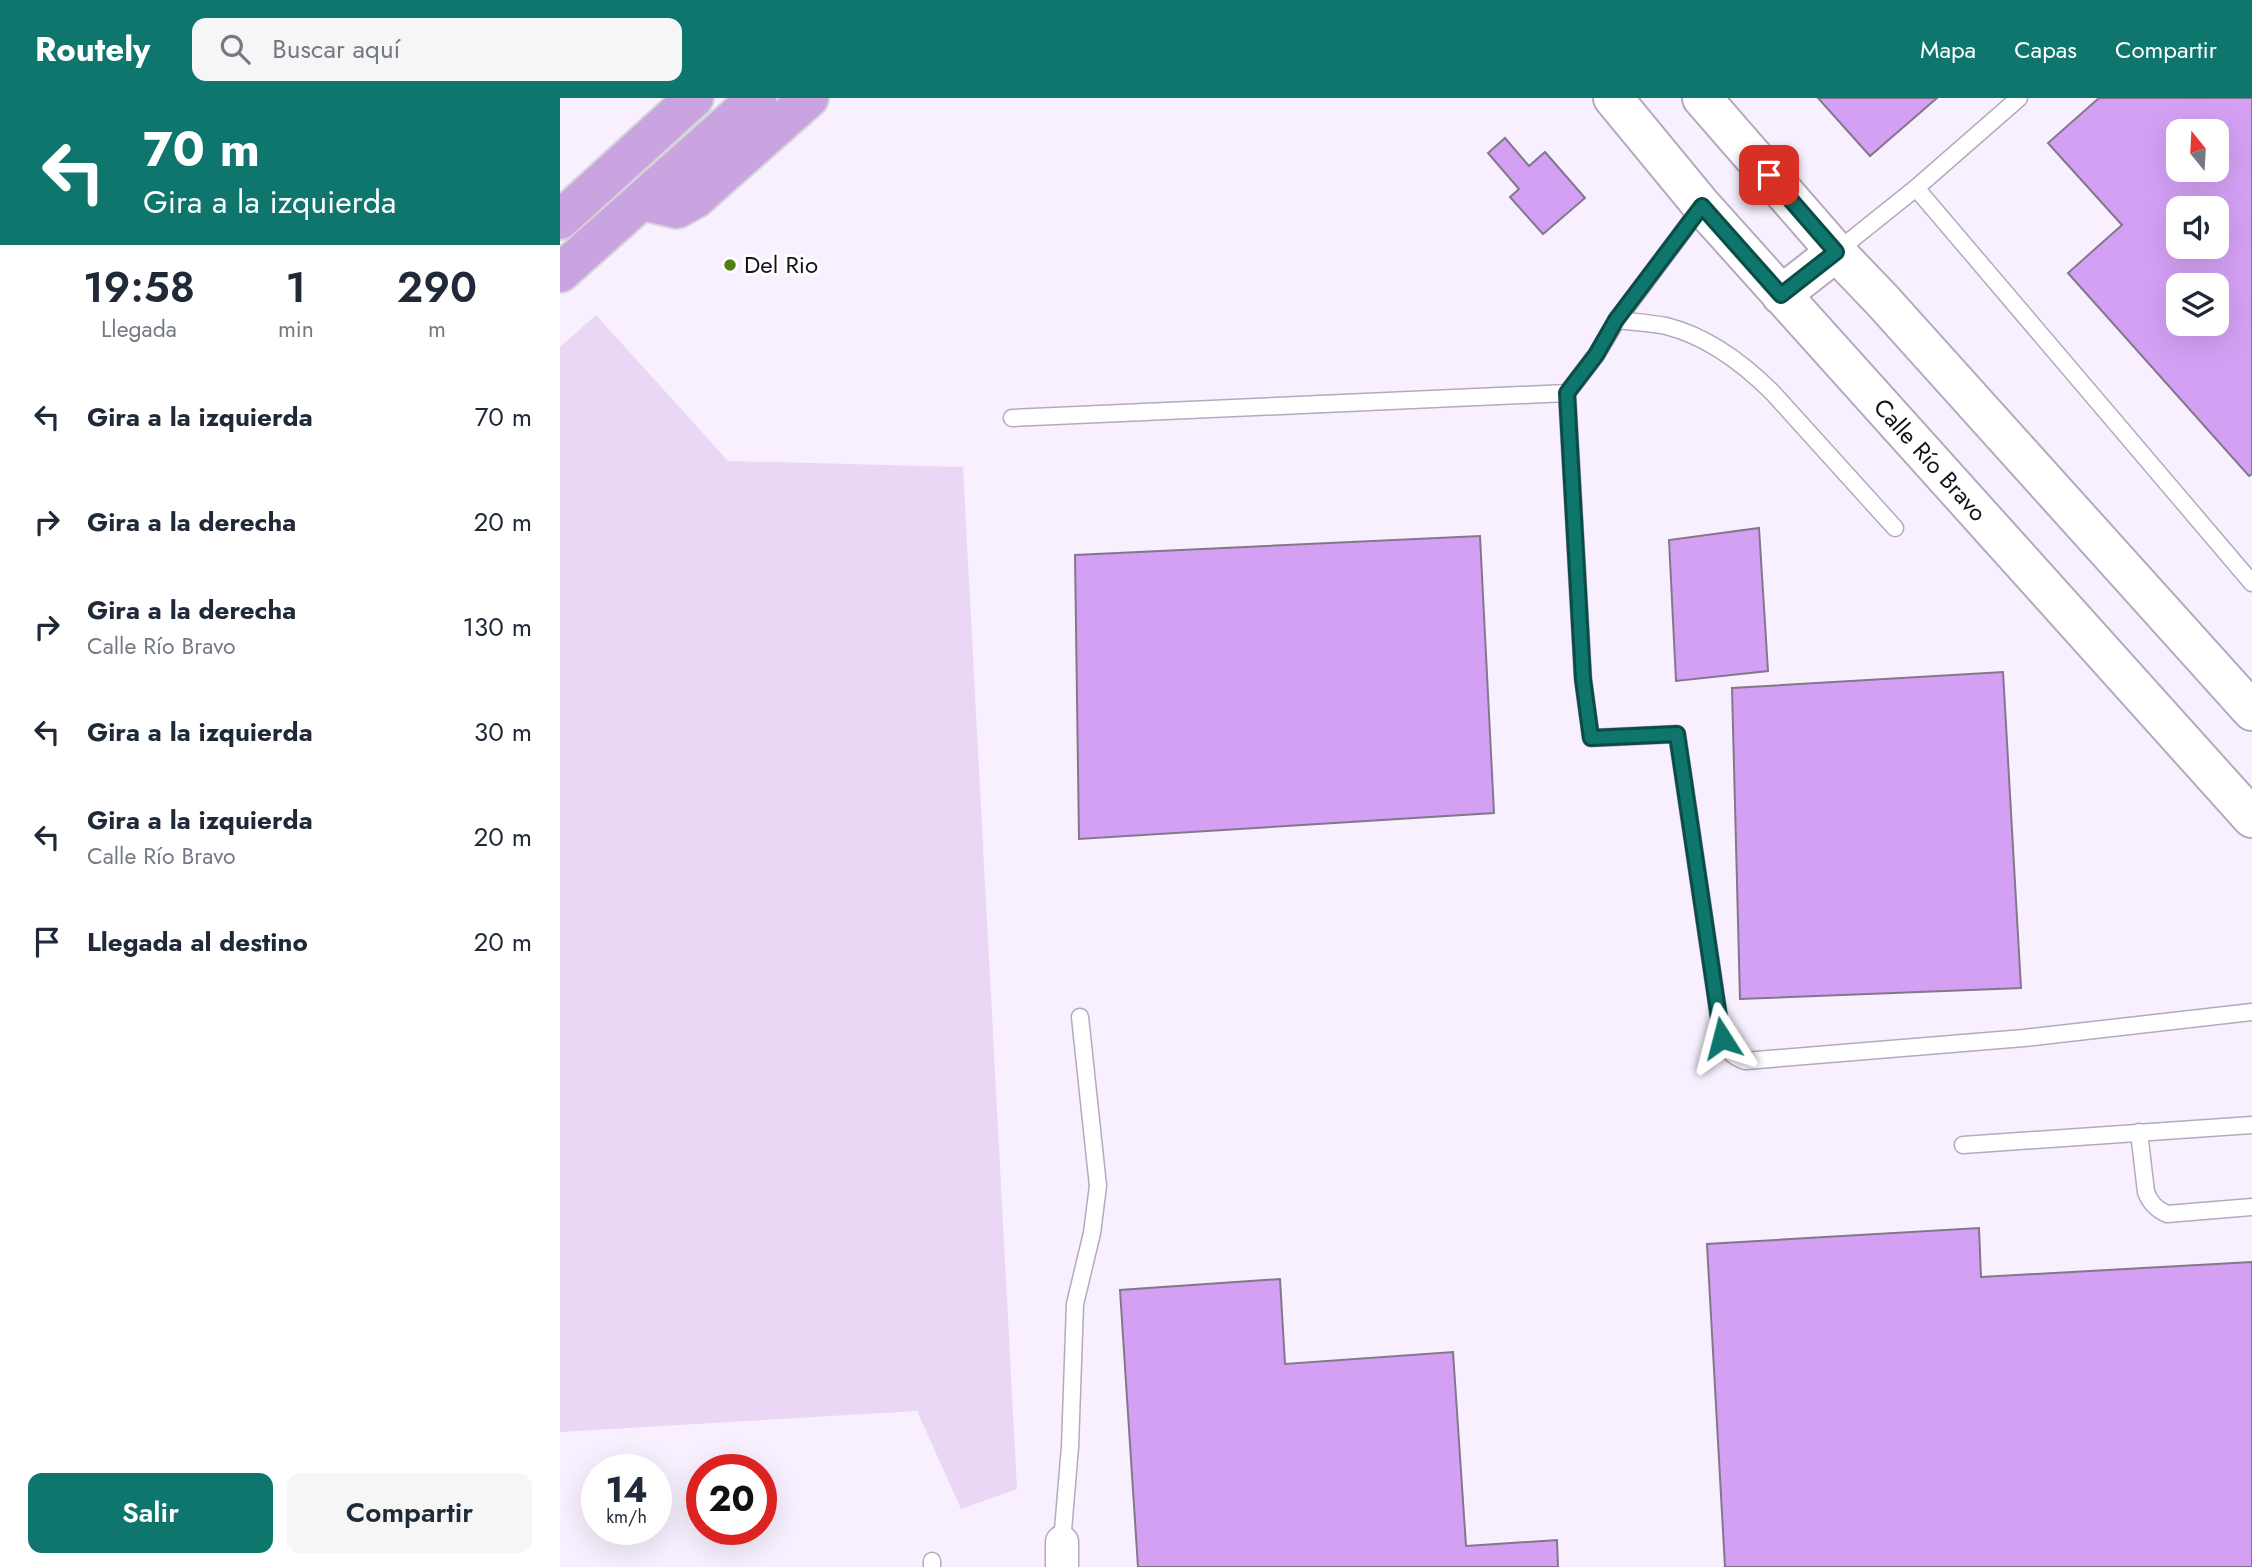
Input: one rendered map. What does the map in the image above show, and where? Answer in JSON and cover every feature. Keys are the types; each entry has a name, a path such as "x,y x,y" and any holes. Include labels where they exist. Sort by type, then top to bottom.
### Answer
{"main road":[{"path":"560,220 694,98"},
{"path":"560,273 757,98"},
{"path":"643,201 677,209 695,198 809,98"}],"street":[{"name":"Calle Río Bravo","path":"1613,98 1702,206 2252,818"},
{"path":"1702,98 1836,252 2252,711"},
{"path":"1781,295 1836,252"}],"lane":[{"path":"1836,252 1916,188 2019,98"},
{"path":"1916,188 2252,583"},
{"path":"1702,206 1616,320 1596,355 1567,393 1583,679 1591,738 1677,734 1722,1038 1733,1056 1745,1061 1997,1040 2252,1012"},
{"path":"1616,320 1666,326 1693,335 1754,373 1895,528"},
{"path":"1012,418 1567,393"},
{"path":"1062,1555 1075,1304 1092,1233 1098,1186 1080,1017"},
{"path":"1963,1146 2252,1125"},
{"path":"2139,1132 2149,1200 2160,1210 2167,1214 2252,1207"}],"shaded area":[{"path":"596,315 728,461 963,467 1017,1489 961,1509 917,1411 560,1432 560,347"}],"building":[{"path":"1818,98 1937,98 1870,156"},
{"path":"2099,98 2252,98 2252,474 2249,476 2068,273 2122,225 2048,143"},
{"path":"1505,138 1529,166 1545,152 1585,198 1543,234 1510,197 1519,189 1488,153"},
{"path":"1759,528 1768,671 1676,681 1669,540"},
{"path":"1480,536 1494,813 1079,839 1075,555"},
{"path":"2003,672 2021,988 1740,999 1732,688"},
{"path":"1979,1228 1981,1277 2252,1262 2252,1567 1725,1567 1707,1244"},
{"path":"1280,1279 1285,1364 1453,1352 1466,1546 1557,1540 1558,1567 1138,1567 1120,1290"}],"place":[{"name":"Del Rio","path":"730,265"}],"route":[{"path":"1722,1038 1677,734 1591,738 1583,679 1567,393 1596,355 1616,320 1702,206 1781,295 1836,252 1769,175"}]}
